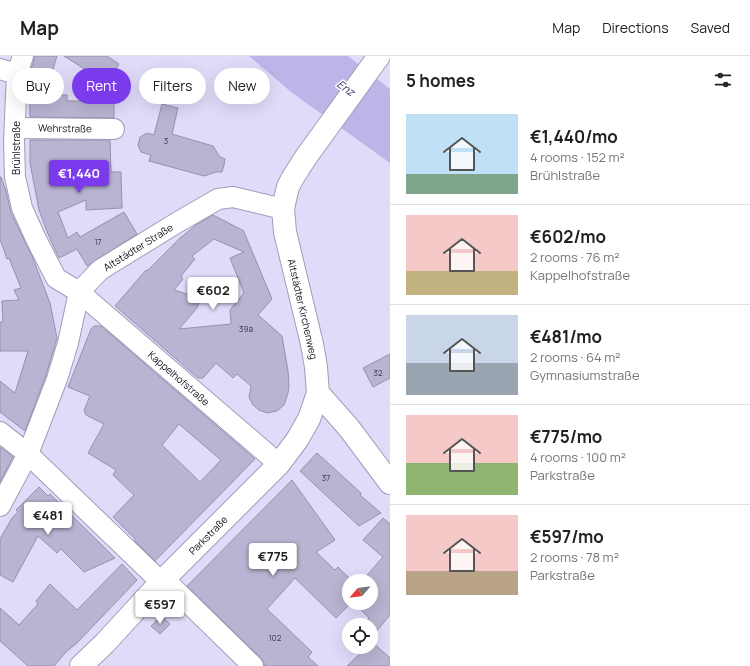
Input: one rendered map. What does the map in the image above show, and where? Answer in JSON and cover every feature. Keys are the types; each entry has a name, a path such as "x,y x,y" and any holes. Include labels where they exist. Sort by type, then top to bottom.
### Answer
{"main road":[{"name":"Altstädter Kirchenweg","path":"318,393 312,344 285,232 283,209 288,187 308,155 379,56"},
{"name":"Parkstraße","path":"81,666 279,464 297,440 309,419 318,393"},
{"path":"318,393 349,428 390,483"}],"street":[{"name":"Brühlstraße","path":"14,66 15,177 22,208 56,278 79,292"},
{"name":"Wehrstraße","path":"15,128 114,129"},
{"name":"Altstädter Straße","path":"79,292 100,270 218,199 233,197 283,209"},
{"path":"0,506 28,454 57,379 68,343 79,292"},
{"name":"Kappelhofstraße","path":"79,292 279,464"},
{"path":"0,432 28,454 253,666"}],"water":[{"name":"Enz","path":"249,56 348,56 390,89 390,163 291,92 270,74 270,68 263,68"}],"building":[{"path":"34,56 57,56 53,68 31,68"},
{"path":"64,56 107,56 119,64 116,68 83,68"},
{"path":"64,95 67,95 67,101 72,101 72,104 114,104 114,118 30,117 30,104 64,104"},
{"path":"162,104 178,108 172,134 213,146 220,157 225,159 222,172 216,172 204,176 149,161 151,155 141,152 138,145 140,137 147,133 154,135"},
{"path":"30,140 110,140 111,172 121,172 122,208 86,210 86,200 58,212 68,238 77,232 80,237 124,212 137,234 87,266 77,249 59,258 39,210 30,163"},
{"path":"0,177 6,191 11,213 32,256 50,303 57,338 46,375 25,431 0,412 0,381 15,393 28,351 0,351 0,322 3,322 2,301 19,300 14,290 21,288 9,258 7,259 0,239"},
{"path":"213,215 244,231 272,299 258,315 282,336 289,386 284,405 277,411 267,413 259,410 253,405 249,397 251,386 237,374 233,378 216,363 203,378 198,378 115,306 146,270 147,271 180,238 196,225","holes":["214,239 244,252 230,258 244,293 230,310 231,324 179,329 197,308 199,302 194,296 174,290 183,279 181,276 195,259 192,256"]},
{"path":"94,326 101,326 255,459 155,561 113,517 134,495 113,475 116,470 88,453 104,424 86,415 84,410 90,396 68,387 91,329","holes":["179,424 221,460 200,482 162,445"]},
{"path":"390,354 390,378 373,387 363,368"},
{"path":"0,447 13,457 0,482"},
{"path":"317,453 361,493 360,495 381,513 359,526 300,471"},
{"path":"292,480 335,540 316,552 335,570 338,567 345,574 342,574 342,610 344,610 336,618 295,578 267,609 312,652 308,657 318,666 265,666 261,658 187,586"},
{"path":"39,487 48,496 50,494 115,558 84,572 61,549 57,553 38,536 13,582 0,575 0,539 12,518 18,512 16,510"},
{"path":"383,518 390,524 390,615 378,630 378,618 369,618 361,610 378,610 378,574 368,574 383,557 363,540"},
{"path":"122,564 137,580 54,666 28,666 0,641 0,608 19,625 38,604 36,601 50,584 77,610"},
{"path":"161,616 170,624 160,634 151,626"},
{"path":"378,647 390,658 390,666 347,666 360,654 378,654"}]}
